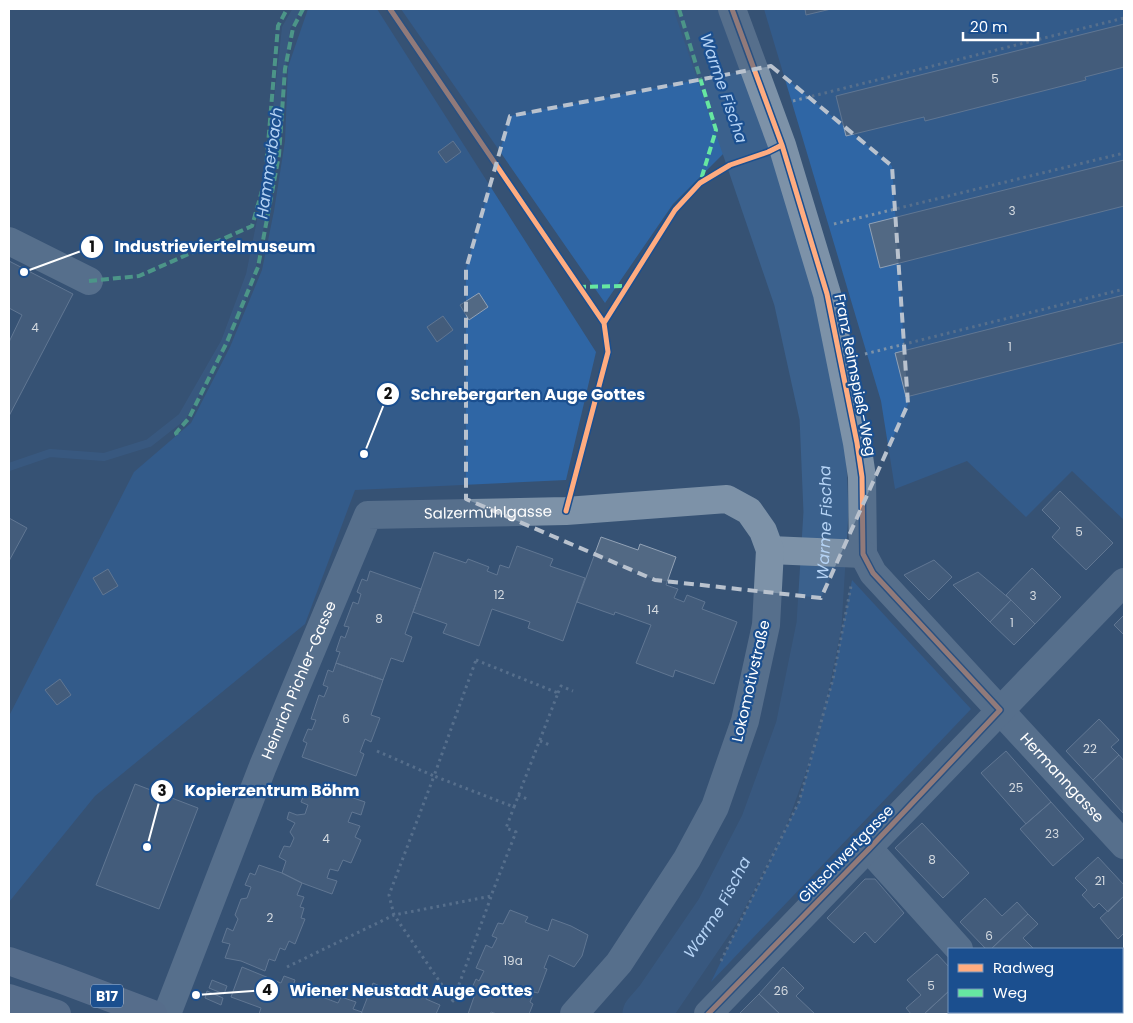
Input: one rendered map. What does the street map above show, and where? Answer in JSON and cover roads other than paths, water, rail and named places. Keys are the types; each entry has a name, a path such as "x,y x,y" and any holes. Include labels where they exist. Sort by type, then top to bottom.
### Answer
{"main road":[{"name":"B17","path":"9,961 60,978 153,1014"},
{"path":"9,998 57,1014"}],"street":[{"name":"Franz Reimspieß-Weg","path":"732,9 782,145 827,294 862,477 854,554 1000,710"},
{"path":"9,241 89,281"},
{"name":"Salzermühlgasse","path":"368,515 566,512 727,499"},
{"name":"Lokomotivstraße","path":"574,1014 619,963 687,859 715,807 747,712 766,625 770,550 764,531 749,511 727,499"},
{"name":"Heinrich Pichler-Gasse","path":"167,1014 263,766 368,515"},
{"path":"770,550 854,554"},
{"name":"Giltschwertgasse","path":"708,1014 869,849 1124,582"},
{"name":"Hermanngasse","path":"1000,710 1124,845"},
{"path":"869,849 958,948"}],"waterway":[{"name":"Hammerbach","path":"9,467 50,453 104,457 149,443 182,417 225,342 250,275 269,181 286,28 297,9"},
{"name":"Warme Fischa","path":"645,1014 658,999 718,911 763,824 798,728 819,625 826,512 822,417 796,299 697,9"}],"place":[{"name":"Industrieviertelmuseum","path":"24,272"},
{"name":"Schrebergarten Auge Gottes","path":"364,454"},
{"name":"Kopierzentrum Böhm","path":"147,847"},
{"name":"Wiener Neustadt Auge Gottes","path":"196,995"}]}
